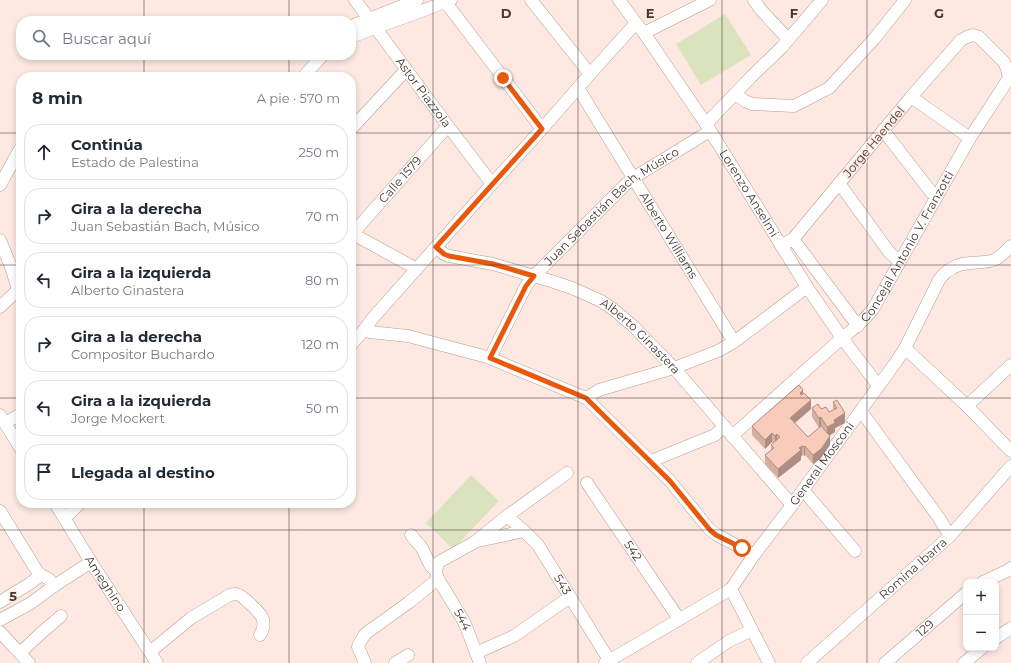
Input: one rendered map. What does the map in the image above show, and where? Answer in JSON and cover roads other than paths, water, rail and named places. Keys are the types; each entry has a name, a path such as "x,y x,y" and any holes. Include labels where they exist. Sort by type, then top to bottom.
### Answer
{"street":[{"name":"Astor Piazzola","path":"355,0 492,184"},
{"path":"356,24 417,0"},
{"path":"531,0 590,74"},
{"name":"Lorenzo Anselmi","path":"619,0 644,33 708,128 807,287 842,338 879,385"},
{"path":"644,33 710,0"},
{"path":"754,0 761,10 788,39"},
{"name":"Juan Sebastián Bach, Músico","path":"490,358 526,286 534,276 633,178 708,128 735,94 788,39 822,0"},
{"path":"735,94 752,104 794,106 829,88 874,40 905,0"},
{"path":"356,35 447,1 542,129"},
{"path":"356,339 372,319 636,23"},
{"name":"Concejal Antonio V. Franzotti","path":"651,461 715,435 728,432 867,318 970,138 1010,78 1004,62 979,38 973,35 967,37"},
{"name":"Jorge Haendel","path":"781,246 792,239 911,97 962,40 967,37"},
{"path":"307,72 318,60"},
{"path":"356,124 406,70"},
{"name":"Alberto Williams","path":"578,88 734,342"},
{"path":"911,97 970,138"},
{"name":"Calle 1579","path":"356,229 448,126"},
{"path":"883,130 931,192 937,196"},
{"path":"0,185 16,156"},
{"path":"839,183 889,252 900,261"},
{"path":"356,235 417,269"},
{"path":"792,239 858,326"},
{"path":"1,243 16,280"},
{"name":"General Mosconi","path":"607,662 731,589 754,555 896,362 944,274 949,269 967,263 996,260 1011,246"},
{"name":"Alberto Ginastera","path":"436,247 444,254 449,256 493,264 572,288 601,301 613,309 633,326 674,368 792,505"},
{"path":"586,398 599,390 674,368 718,351 734,342 807,287"},
{"path":"0,307 16,292"},
{"path":"364,330 408,336 490,358 586,398 670,481 710,530 716,535 754,555"},
{"path":"905,348 967,406 1011,451"},
{"path":"967,406 1011,365"},
{"path":"861,411 939,518 950,536"},
{"path":"16,415 2,419 16,441"},
{"name":"Romina Ibarra","path":"807,663 950,536 1011,466"},
{"path":"365,663 358,647 365,634 392,615 437,575 437,567 439,562 475,542 507,516 567,473"},
{"name":"542","path":"587,483 679,619"},
{"path":"803,490 855,551"},
{"name":"Ameghino","path":"58,508 91,562 157,663"},
{"path":"65,518 75,508"},
{"path":"0,510 37,571 49,579 54,586"},
{"name":"543","path":"507,516 538,545 607,662"},
{"path":"475,542 524,531"},
{"name":"544","path":"411,534 422,548 430,565 465,624 478,658"},
{"path":"0,620 31,603 91,562"},
{"path":"990,579 1011,568"},
{"path":"0,602 41,575"},
{"path":"731,589 769,663"},
{"path":"150,652 191,618 230,595 235,594 245,599 262,617 263,631 260,635"},
{"name":"129","path":"885,663 963,596"},
{"path":"478,658 514,636 570,597"},
{"path":"20,654 61,616"},
{"path":"999,636 1011,628"},
{"path":"697,663 729,641 752,630"},
{"path":"0,632 29,663"},
{"path":"964,663 978,651"},
{"path":"395,663 408,655"}]}
